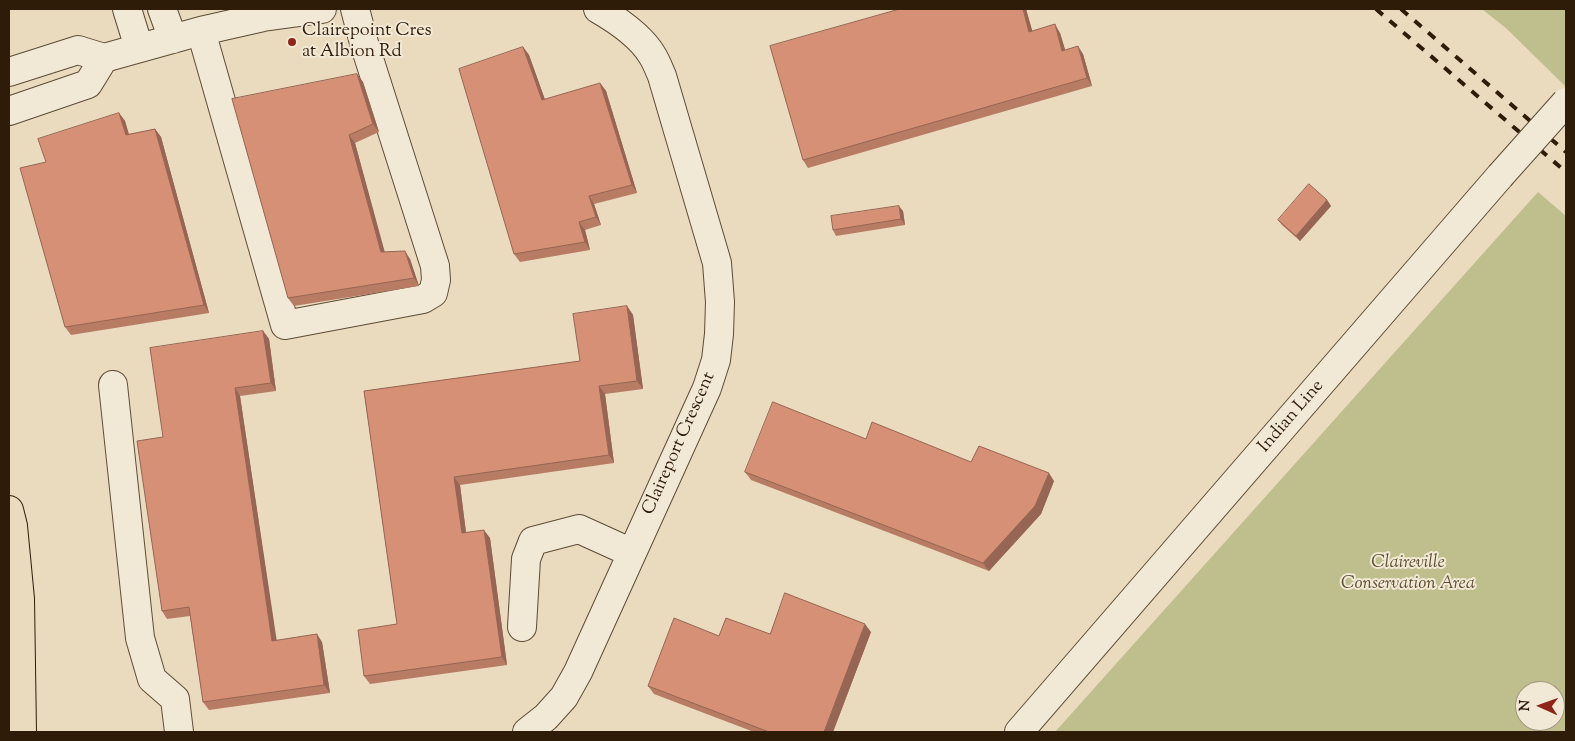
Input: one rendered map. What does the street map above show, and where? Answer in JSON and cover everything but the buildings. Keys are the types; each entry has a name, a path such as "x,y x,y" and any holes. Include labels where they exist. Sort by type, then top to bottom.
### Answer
{"main road":[{"path":"9,510 13,526 20,599 22,732"}],"street":[{"path":"127,9 139,48"},
{"path":"162,9 173,39"},
{"path":"9,72 78,50 104,58 201,31 263,17 322,9"},
{"path":"201,31 285,326 423,299 433,293 436,280 435,266 364,43 355,9"},
{"name":"Claireport Crescent","path":"527,732 546,717 564,697 578,672 707,388 716,360 719,334 720,302 717,263 662,76 651,53 634,35 615,19 598,9"},
{"path":"9,111 88,84 104,58"},
{"name":"Indian Line","path":"1019,732 1566,102"},
{"path":"113,385 140,638 152,679 175,699 179,732"},
{"path":"522,627 526,559 533,541 579,529 632,553"}],"green space":[{"path":"1482,9 1566,9 1566,87 1507,29"},
{"name":"Claireville Conservation Area","path":"1538,192 1566,216 1566,732 1055,732"}],"railway":[{"path":"1376,9 1566,172"},
{"path":"1401,9 1566,152"}],"place":[{"name":"Clairepoint Cres at Albion Rd","path":"292,42"}]}
